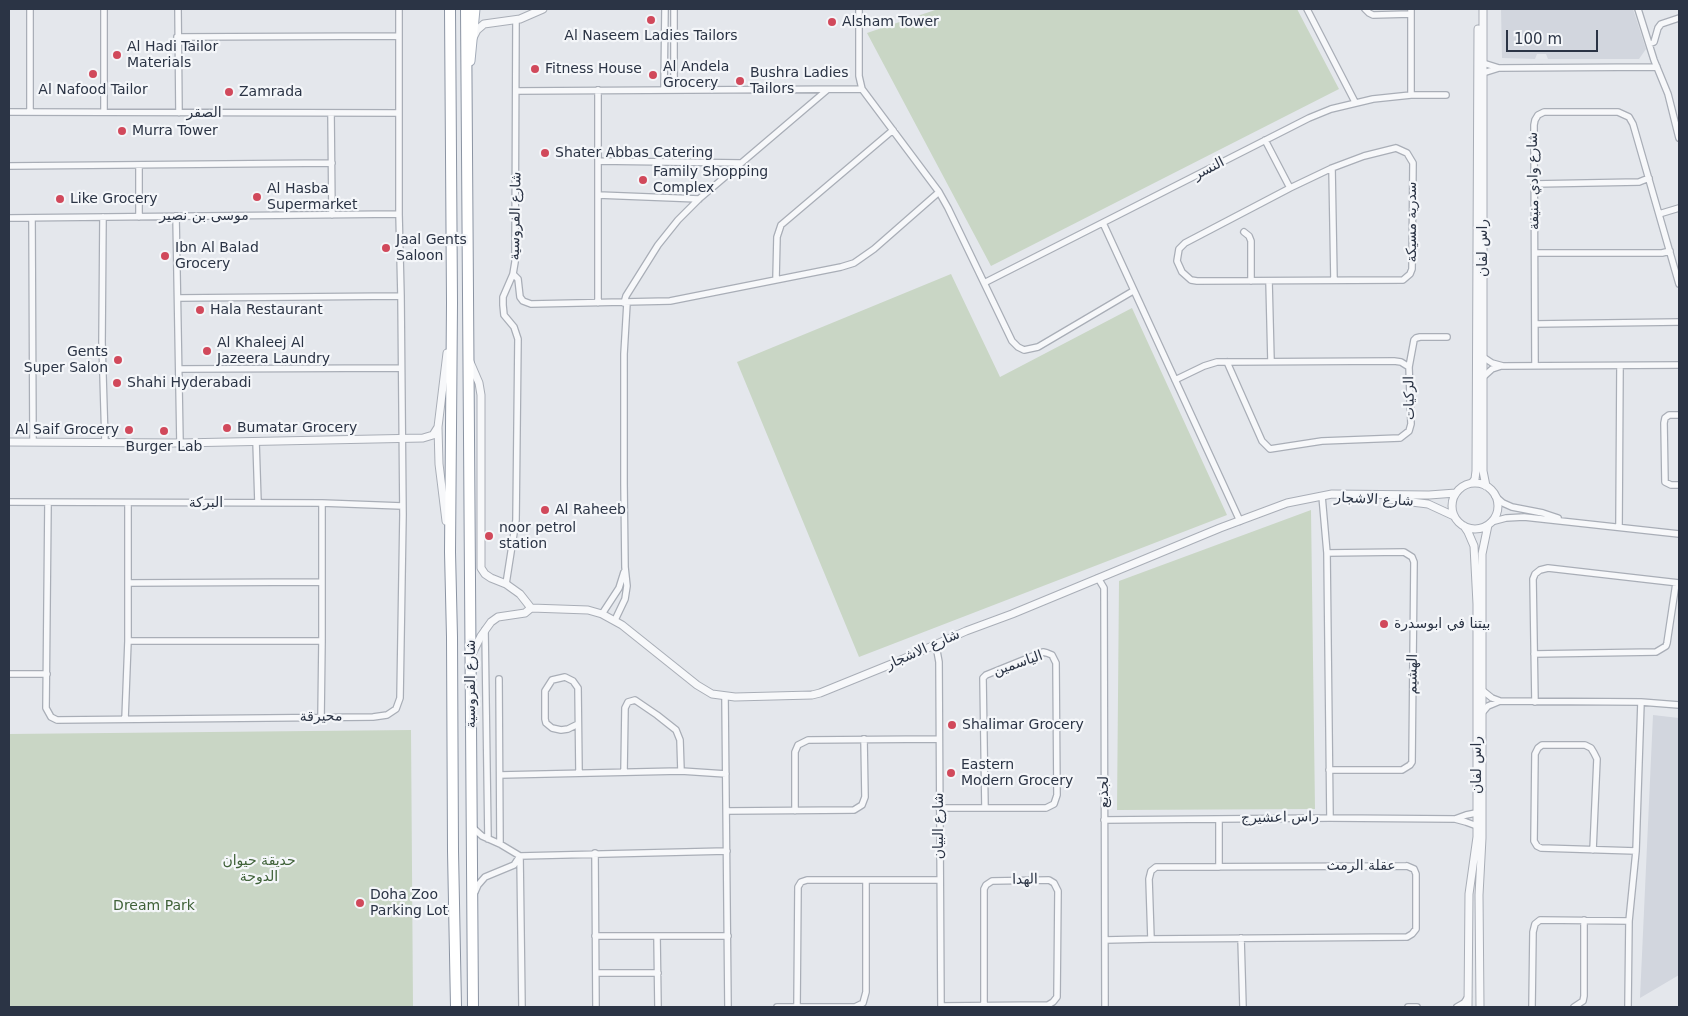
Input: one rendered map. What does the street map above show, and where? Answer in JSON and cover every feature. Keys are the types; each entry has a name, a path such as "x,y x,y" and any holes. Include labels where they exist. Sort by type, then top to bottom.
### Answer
{"highway":[{"name":"شارع الفروسية","path":"450,9 452,303 450,552 452,850 456,1007"},
{"name":"شارع الفروسية","path":"466,9 473,1007"}],"main road":[{"name":"شارع الفروسية","path":"467,88 475,9"}],"street":[{"path":"30,9 30,112"},
{"path":"104,9 104,112"},
{"path":"178,9 179,113"},
{"path":"399,9 399,214 403,439"},
{"path":"473,38 477,30 484,24 516,20 542,9"},
{"path":"664,90 665,9"},
{"path":"674,9 674,90"},
{"path":"859,9 859,76 862,89 948,208 1012,341 1024,350 1038,347 1133,291"},
{"path":"1307,9 1355,102"},
{"path":"1365,9 1373,15 1411,11 1411,95"},
{"name":"راس لفان","path":"1472,483 1476,471 1478,9"},
{"name":"راس لفان","path":"1483,9 1482,378 1483,471 1486,486"},
{"path":"1638,9 1656,67 1676,111 1679,138"},
{"path":"1649,44 1654,42 1661,24 1679,18"},
{"name":"شارع الفروسية","path":"469,361 480,383 481,395 480,561 485,574 506,584 516,528 518,343 516,331 504,315 502,305 513,274 516,256 516,20"},
{"path":"177,37 399,36"},
{"path":"1483,63 1499,68 1656,67"},
{"path":"1483,74 1499,68"},
{"path":"614,620 623,606 627,580 625,567 624,354 627,293 664,235 698,199 827,89"},
{"path":"516,91 862,89"},
{"path":"598,90 598,303"},
{"name":"النسر","path":"984,283 1309,118 1355,102 1411,95 1446,95"},
{"name":"الصقر","path":"9,112 399,113"},
{"name":"شارع وادي منيفة","path":"1535,365 1534,125 1538,115 1544,112 1618,112 1629,117 1633,124 1679,284"},
{"path":"330,113 332,215"},
{"path":"776,279 777,238 781,225 893,130"},
{"path":"1265,140 1290,188"},
{"name":"سدرية مسيكة","path":"1396,148 1406,153 1413,163 1412,269 1410,274 1403,280 1191,280 1182,272 1177,261 1179,249 1184,243 1332,168 1364,156 1396,148"},
{"path":"598,161 741,163"},
{"path":"9,166 332,163"},
{"path":"139,165 139,217"},
{"path":"1332,168 1334,280"},
{"path":"1534,184 1639,182 1649,178"},
{"path":"513,274 518,279 520,297 527,302 535,304 664,302 854,263 874,249 938,192"},
{"path":"598,195 698,199"},
{"path":"1659,214 1679,208"},
{"name":"موسى بن نصير","path":"9,218 399,214"},
{"path":"176,216 180,442"},
{"path":"103,217 102,342 105,442"},
{"path":"32,218 33,442"},
{"path":"1103,223 1240,521"},
{"path":"1244,232 1251,241 1251,281"},
{"path":"1535,253 1662,253 1670,251"},
{"path":"1269,280 1270,361"},
{"path":"178,298 401,296"},
{"name":"شارع الفروسية","path":"450,552 438,454 438,427 452,303"},
{"path":"1535,324 1679,322"},
{"path":"1409,367 1416,338 1447,337"},
{"path":"1483,357 1492,363 1503,366 1679,365"},
{"name":"الركيات","path":"1175,380 1217,362 1394,361 1401,362 1409,367 1411,424 1409,431 1400,438 1322,441 1270,449 1262,441 1227,362"},
{"path":"1482,378 1492,370 1503,366"},
{"path":"1619,526 1620,366"},
{"path":"179,369 401,368"},
{"path":"1679,415 1669,415 1666,418 1664,423 1664,440 1665,482 1671,485 1679,485"},
{"path":"9,442 403,439 423,438 433,435 438,427"},
{"path":"423,438 435,443 438,454"},
{"name":"محيرقة","path":"47,674 46,708 51,718 57,720 321,718 387,715 396,708 400,698 403,439"},
{"path":"256,441 258,503"},
{"path":"1562,520 1549,514 1512,507 1503,503 1486,486 1472,483 1461,487 1456,493 1452,507 1454,516 1468,528 1478,528 1498,519 1519,517 1619,526 1679,534"},
{"name":"شارع الاشجار","path":"471,657 477,643 491,622 498,617 525,613 531,608 588,610 614,620 712,694 725,697 786,696 820,693 1098,578 1287,503 1336,494 1429,495 1456,493"},
{"path":"1322,496 1327,553 1330,818"},
{"name":"شارع الاشجار","path":"1322,496 1417,502 1436,507 1454,516"},
{"path":"1489,523 1497,510 1495,496"},
{"name":"البركة","path":"9,502 322,503 402,506"},
{"path":"9,674 47,674 48,502"},
{"path":"125,719 128,641 128,503"},
{"path":"321,718 322,503"},
{"name":"راس لفان","path":"1480,1007 1479,886 1482,838 1482,554 1489,523"},
{"name":"راس لفان","path":"1464,526 1474,546 1476,576 1476,850 1470,894 1468,1007"},
{"name":"الهشيم","path":"1327,553 1404,552 1412,557 1414,562 1412,762 1402,770 1330,770"},
{"path":"602,614 621,584 625,567"},
{"path":"1534,654 1650,652 1661,649 1668,643 1678,583 1548,568 1540,570 1535,574 1533,579 1534,654 1535,702"},
{"name":"لجذيع","path":"1098,578 1104,588 1106,1007"},
{"path":"128,583 321,582"},
{"path":"506,584 520,594 531,608"},
{"path":"486,630 488,839"},
{"path":"128,641 322,641"},
{"name":"شارع البيان","path":"932,646 939,662 940,1007"},
{"name":"الياسمين","path":"939,808 984,808 1046,808 1054,804 1058,795 1056,663 1052,655 1043,652 983,678 984,808"},
{"path":"578,734 568,729 552,728 545,719 545,690 552,680 565,677 576,684 578,688 579,772"},
{"path":"499,679 500,844"},
{"path":"1482,690 1492,698 1500,701"},
{"path":"725,697 728,1007"},
{"path":"624,772 625,708 628,702 635,700 676,730 680,745 681,772"},
{"path":"1482,713 1492,703 1500,701 1641,702 1679,705"},
{"path":"1628,1006 1629,921 1636,851 1641,702"},
{"path":"568,729 578,724"},
{"path":"727,811 854,810 862,804 865,797 864,739"},
{"path":"795,811 795,752 798,745 808,740 939,739"},
{"path":"1594,850 1597,759 1591,748 1585,745 1542,745 1535,754 1534,842 1537,846 1541,848 1594,850 1636,851"},
{"path":"500,775 579,772 726,774"},
{"name":"راس اعشيرج","path":"1456,819 1476,813"},
{"path":"1218,819 1219,867"},
{"name":"راس اعشيرج","path":"1104,820 1456,819 1476,826"},
{"path":"472,827 482,836 520,856 727,851"},
{"path":"595,854 596,1007"},
{"path":"473,898 478,885 485,877 514,865 520,856"},
{"path":"520,856 522,1007"},
{"name":"عقلة الرمث","path":"1105,940 1407,937 1416,929 1416,874 1414,869 1407,866 1156,867 1151,871 1149,879 1151,939"},
{"path":"797,1007 798,887 801,882 807,880 939,880"},
{"path":"777,1007 855,1007 863,1002 866,992 866,880"},
{"name":"الهدا","path":"940,1007 1048,1005 1057,997 1058,891 1054,883 1049,880 992,881 986,885 984,889 984,1005"},
{"path":"1532,1007 1533,932 1535,924 1540,920 1629,921"},
{"path":"1574,1007 1583,1001 1584,996 1584,920"},
{"path":"595,936 728,936"},
{"path":"657,936 658,1007"},
{"path":"1242,938 1243,1007"},
{"path":"596,973 658,973"},
{"path":"1457,1007 1464,1003 1468,995"},
{"path":"1408,1007 1416,1007"}],"shaded area":[{"path":"1501,9 1633,9 1646,49 1639,59 1548,59 1546,54 1537,54 1535,59 1502,58"},
{"path":"1653,715 1679,718 1679,975 1640,998"}],"green space":[{"path":"938,9 1297,9 1339,89 991,266 867,33"},
{"path":"951,274 1000,377 1132,308 1227,515 859,657 737,362"},
{"path":"1311,510 1315,809 1117,810 1119,581"},
{"name":"حديقة حيوان الدوحة","path":"411,730 413,1007 9,1007 9,734"}],"place":[{"name":"Al Naseem Ladies Tailors","path":"651,20"},
{"name":"Alsham Tower","path":"832,22"},
{"name":"Al Hadi Tailor Materials","path":"117,55"},
{"name":"Fitness House","path":"535,69"},
{"name":"Al Nafood Tailor","path":"93,74"},
{"name":"Al Andela Grocery","path":"653,75"},
{"name":"Bushra Ladies Tailors","path":"740,81"},
{"name":"Zamrada","path":"229,92"},
{"name":"Murra Tower","path":"122,131"},
{"name":"Shater Abbas Catering","path":"545,153"},
{"name":"Family Shopping Complex","path":"643,180"},
{"name":"Al Hasba Supermarket","path":"257,197"},
{"name":"Like Grocery","path":"60,199"},
{"name":"Jaal Gents Saloon","path":"386,248"},
{"name":"Ibn Al Balad Grocery","path":"165,256"},
{"name":"Hala Restaurant","path":"200,310"},
{"name":"Al Khaleej Al Jazeera Laundry","path":"207,351"},
{"name":"Gents Super Salon","path":"118,360"},
{"name":"Shahi Hyderabadi","path":"117,383"},
{"name":"Bumatar Grocery","path":"227,428"},
{"name":"Al Saif Grocery","path":"129,430"},
{"name":"Burger Lab","path":"164,431"},
{"name":"Al Raheeb","path":"545,510"},
{"name":"noor petrol station","path":"489,536"},
{"name":"بيتنا في ابوسدرة","path":"1384,624"},
{"name":"Shalimar Grocery","path":"952,725"},
{"name":"Eastern Modern Grocery","path":"951,773"},
{"name":"Doha Zoo Parking Lot","path":"360,903"}],"park label":[{"name":"Dream Park","path":"154,906"}]}
